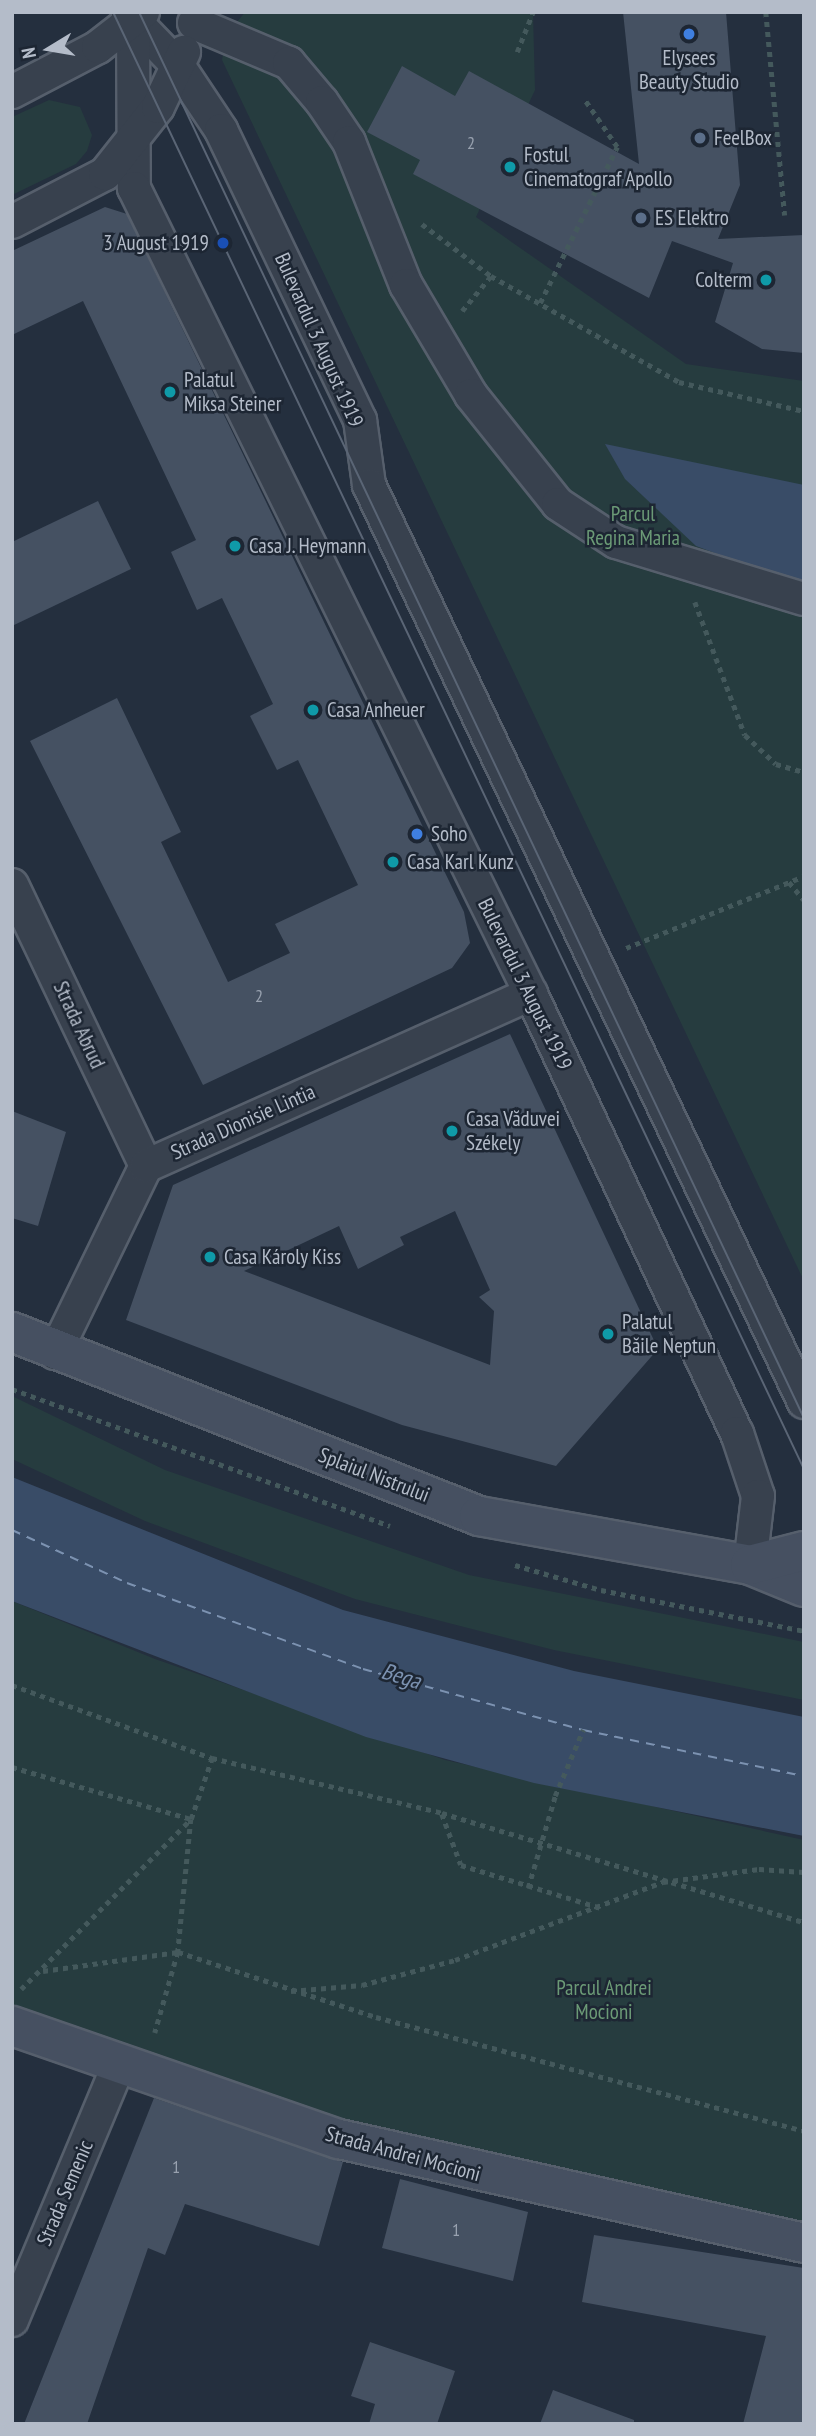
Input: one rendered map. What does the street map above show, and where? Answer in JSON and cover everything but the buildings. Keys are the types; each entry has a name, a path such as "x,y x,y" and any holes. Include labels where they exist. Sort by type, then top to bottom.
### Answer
{"street":[{"name":"Bulevardul 3 August 1919","path":"134,16 179,67 221,130 360,420 369,485 804,1402"},
{"name":"Bulevardul 3 August 1919","path":"134,16 134,188 531,995 737,1433 758,1496 750,1565"},
{"path":"12,92 134,16"},
{"path":"12,222 105,174 134,140 179,67 198,18 289,63 322,102 349,142 386,241 439,339 515,457 558,504 616,541 681,565 804,599"},
{"name":"Strada Abrud","path":"12,885 146,1166"},
{"name":"Strada Dionisie Lintia","path":"55,1353 146,1166 531,995"},
{"name":"Splaiul Nistrului","path":"12,1332 55,1353 479,1516 750,1565 804,1587"},
{"name":"Splaiul Nistrului","path":"750,1565 804,1551"},
{"name":"Strada Andrei Mocioni","path":"12,2026 131,2070 448,2168 804,2243"},
{"name":"Strada Semenic","path":"12,2320 131,2070"}],"path":[{"path":"517,52 533,12"},
{"path":"766,12 785,215"},
{"path":"540,303 617,147 584,99"},
{"path":"417,219 491,276 679,382 804,411"},
{"path":"439,339 491,276"},
{"path":"681,565 745,736 776,764 804,772"},
{"path":"613,953 804,876"},
{"path":"789,882 804,900"},
{"path":"12,1685 212,1758 442,1813 663,1882 804,1922"},
{"path":"528,1888 555,1796 583,1730"},
{"path":"131,2070 178,1952 191,1819 212,1758"},
{"path":"12,1768 191,1819"},
{"path":"442,1813 461,1865 528,1888 602,1908"},
{"path":"12,1996 43,1971 191,1819"},
{"path":"287,1991 362,1985 415,1971 602,1908 663,1882 760,1870 804,1872"},
{"path":"43,1971 178,1952 287,1991 804,2131"}],"green space":[{"name":"Parcul Regina Maria","path":"245,12 533,12 535,90 476,217 686,364 804,381 804,1281 222,60 226,36"},
{"path":"49,100 80,107 92,135 87,151 76,164 12,195 12,117"},
{"path":"12,1396 165,1470 469,1575 804,1642 804,1700 554,1650 355,1599 145,1521 12,1459"},
{"name":"Parcul Andrei Mocioni","path":"12,1601 155,1659 445,1760 804,1840 804,2243 567,2195 12,2026"}],"water":[{"path":"605,444 804,485 804,586 696,546 625,479"},
{"name":"Bega","path":"12,1477 343,1610 574,1671 804,1717 804,1836 534,1783 366,1737 12,1601"}],"ferry route":[{"path":"12,1530 127,1583 363,1669 583,1730 804,1776"}],"tram line":[{"path":"113,12 804,1469"},
{"path":"139,12 804,1418"}],"place":[{"name":"Elysees Beauty Studio","path":"689,34"},
{"name":"FeelBox","path":"700,138"},
{"name":"Fostul Cinematograf Apollo","path":"510,167"},
{"name":"ES Elektro","path":"641,218"},
{"name":"3 August 1919","path":"223,243"},
{"name":"Colterm","path":"766,280"},
{"name":"Palatul Miksa Steiner","path":"170,392"},
{"name":"Casa J. Heymann","path":"235,546"},
{"name":"Casa Anheuer","path":"313,710"},
{"name":"Soho","path":"417,834"},
{"name":"Casa Karl Kunz","path":"393,862"},
{"name":"Casa Văduvei Székely","path":"452,1131"},
{"name":"Casa Károly Kiss","path":"210,1257"},
{"name":"Palatul Băile Neptun","path":"608,1334"}]}
